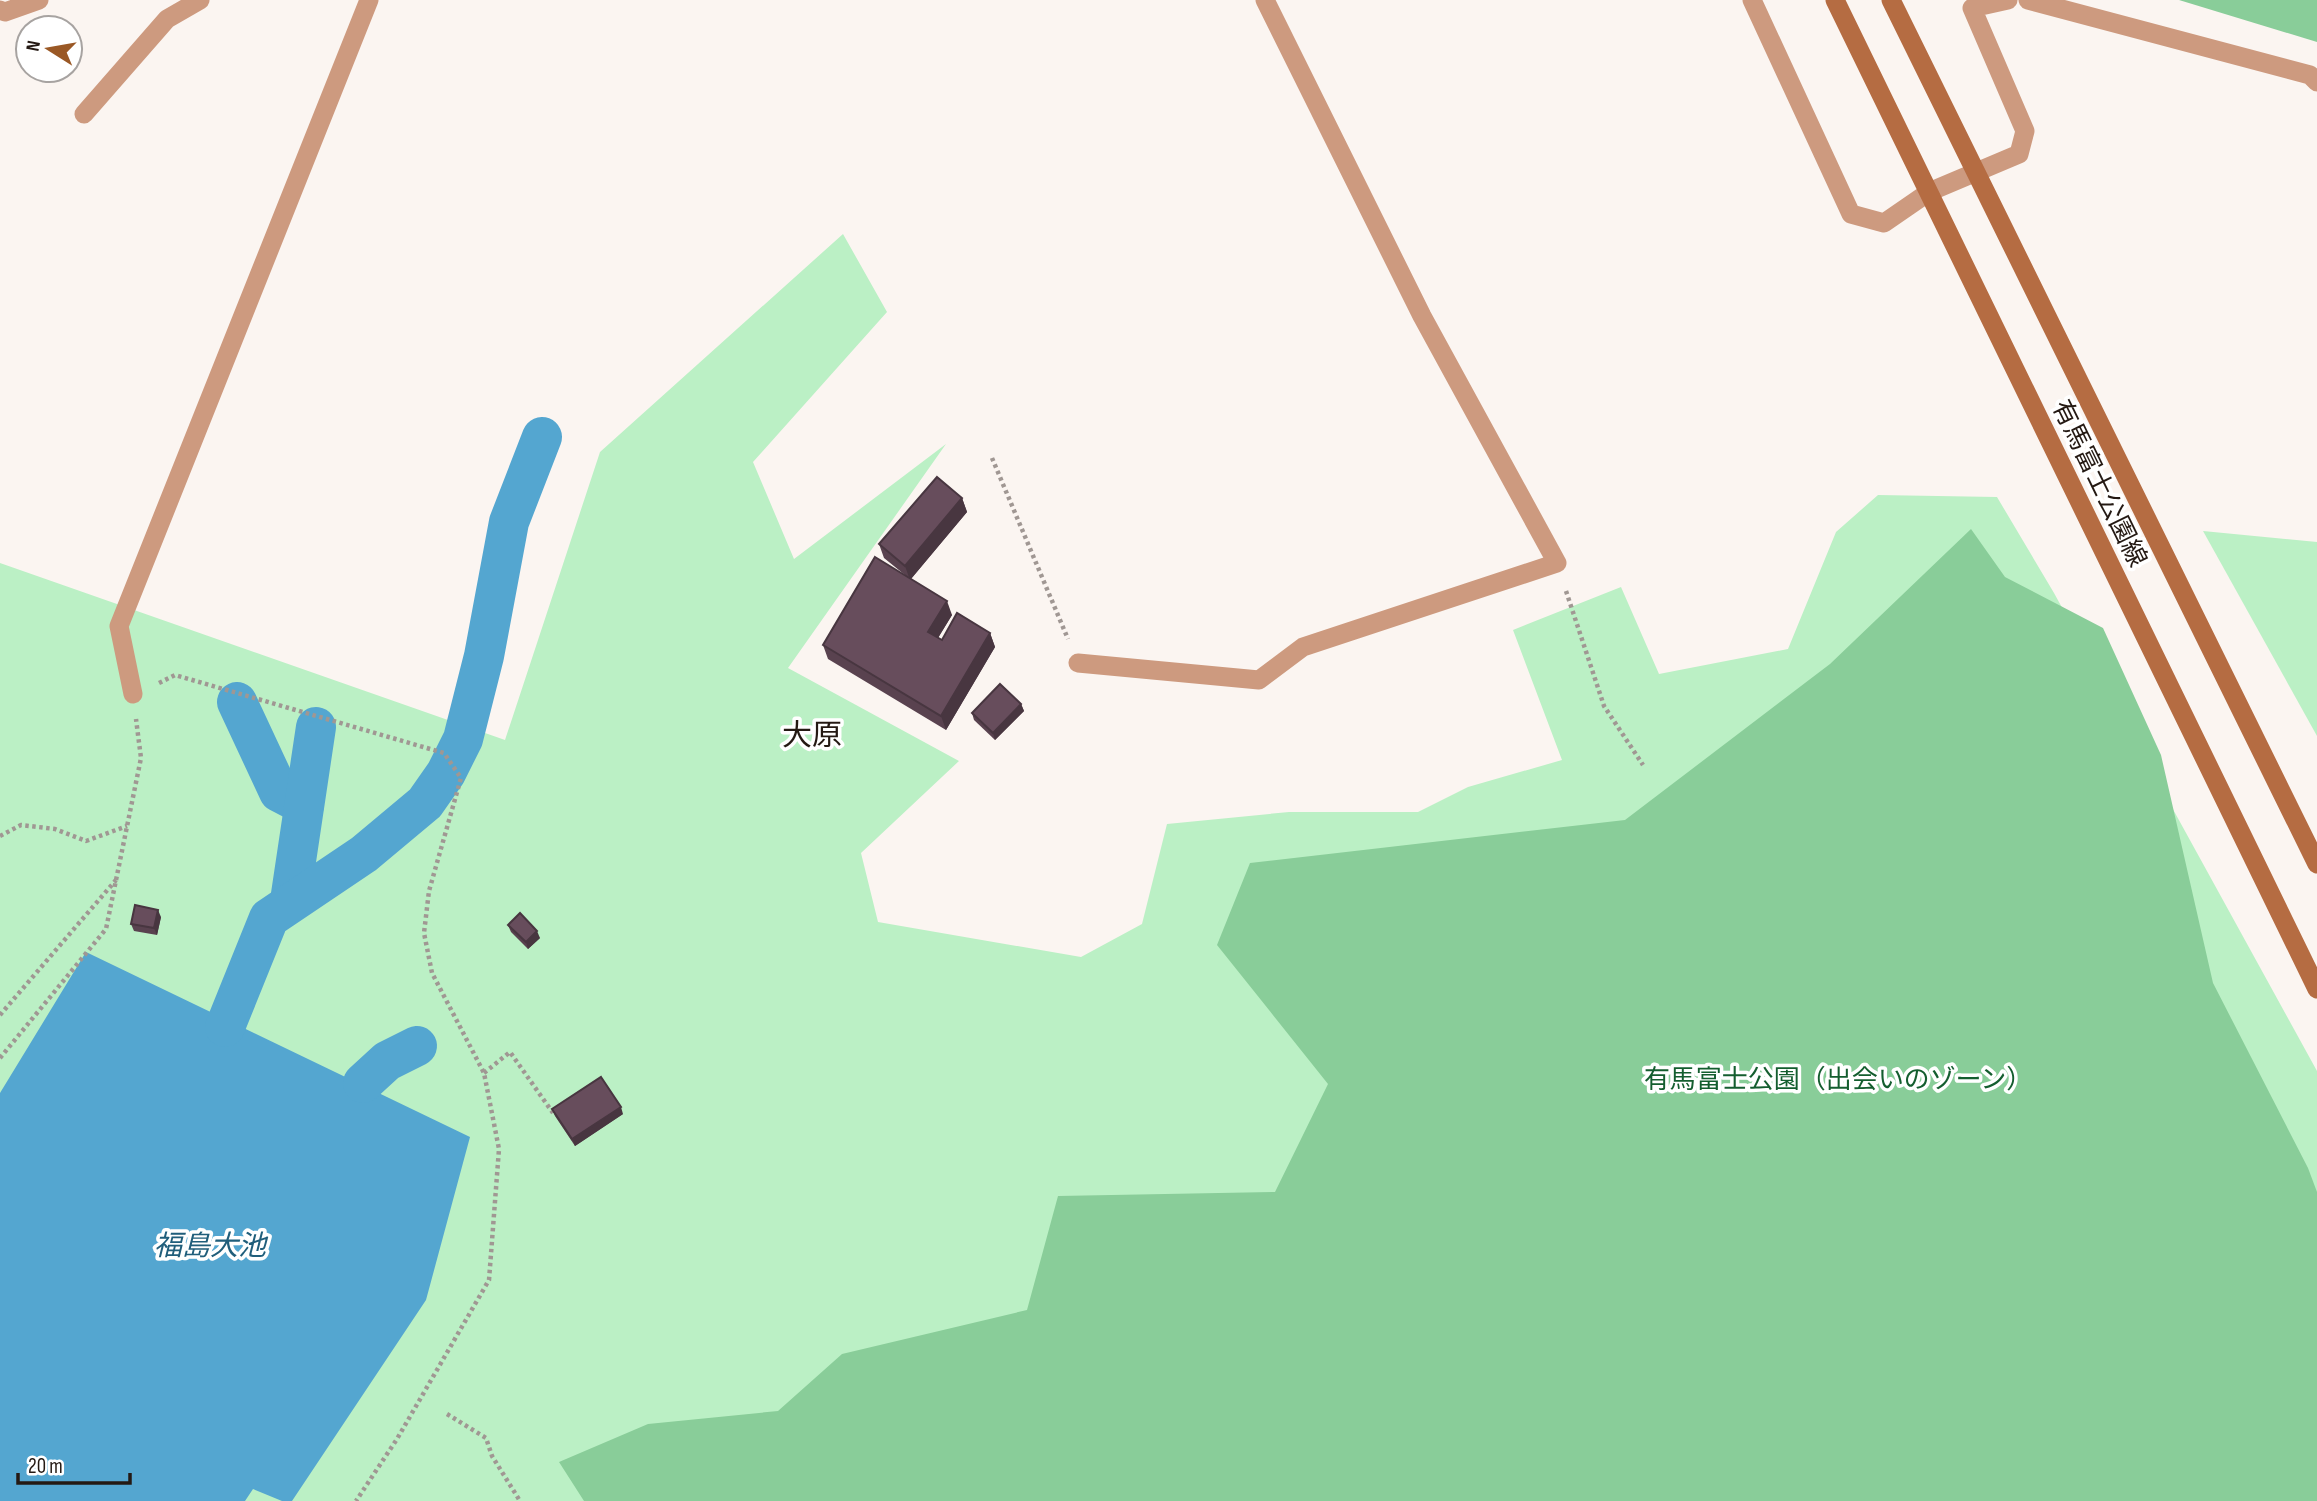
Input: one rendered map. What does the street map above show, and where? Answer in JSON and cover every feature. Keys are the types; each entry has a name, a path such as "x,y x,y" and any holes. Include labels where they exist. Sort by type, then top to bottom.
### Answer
{"main road":[{"name":"有馬富士公園線","path":"1835,0 2317,989"},
{"name":"有馬富士公園線","path":"1891,0 2317,864"}],"street":[{"path":"0,10 5,12 39,0"},
{"path":"84,114 167,19 200,0"},
{"path":"133,694 119,626 369,0"},
{"path":"1078,663 1259,680 1303,647 1557,563 1426,323 1265,0"},
{"path":"1752,0 1852,214 1884,223 1929,192 2019,154 2025,131 1972,8 2008,0"},
{"path":"2028,0 2309,75 2317,82"}],"path":[{"path":"992,458 1078,663"},
{"path":"1557,563 1604,706 1643,765"},
{"path":"0,1058 106,929 141,758 133,694 175,676 444,753 461,778 429,891 424,933 432,973 484,1073 499,1149 489,1280 397,1439 356,1501"},
{"path":"0,836 21,825 55,829 86,841 127,826"},
{"path":"0,1015 116,879"},
{"path":"484,1073 510,1052 553,1113"},
{"path":"447,1414 486,1438 492,1456 520,1501"}],"green space":[{"path":"2179,0 2317,0 2317,42"},
{"name":"有馬富士公園（出会いのゾーン）","path":"843,234 887,312 753,462 794,559 946,444 788,668 959,761 861,853 878,922 1081,957 1142,924 1167,824 1289,812 1418,812 1468,787 1562,760 1513,630 1621,587 1659,674 1788,649 1836,532 1878,495 1997,497 2054,593 2317,1071 2317,1501 0,1501 0,563 505,740 600,452"},
{"path":"1971,529 2005,577 2103,628 2161,755 2213,983 2308,1168 2317,1192 2317,1501 584,1501 559,1462 648,1424 778,1411 842,1354 1027,1310 1058,1196 1275,1192 1328,1084 1217,945 1250,863 1625,820 1830,664"},
{"path":"2203,531 2317,542 2317,736"}],"water":[{"name":"福島大池","path":"86,952 470,1137 426,1300 292,1501 282,1501 253,1489 245,1501 0,1501 0,1093"}],"building":[{"path":"937,477 962,498 905,566 879,544"},
{"path":"875,557 947,601 928,632 942,640 957,613 990,633 941,716 823,645"},
{"path":"1000,684 1021,704 993,733 972,713"},
{"path":"135,905 158,910 154,928 131,924"},
{"path":"520,913 537,931 526,942 508,925"},
{"path":"601,1077 621,1107 572,1139 552,1109"}],"waterway":[{"path":"225,1027 269,918 364,854 425,803 446,773 463,739 484,656 509,522 542,437"},
{"path":"237,702 279,792 304,805"},
{"path":"290,901 316,727"},
{"path":"363,1083 387,1061 417,1046"}],"district":[{"name":"大原","path":"812,735"}]}
